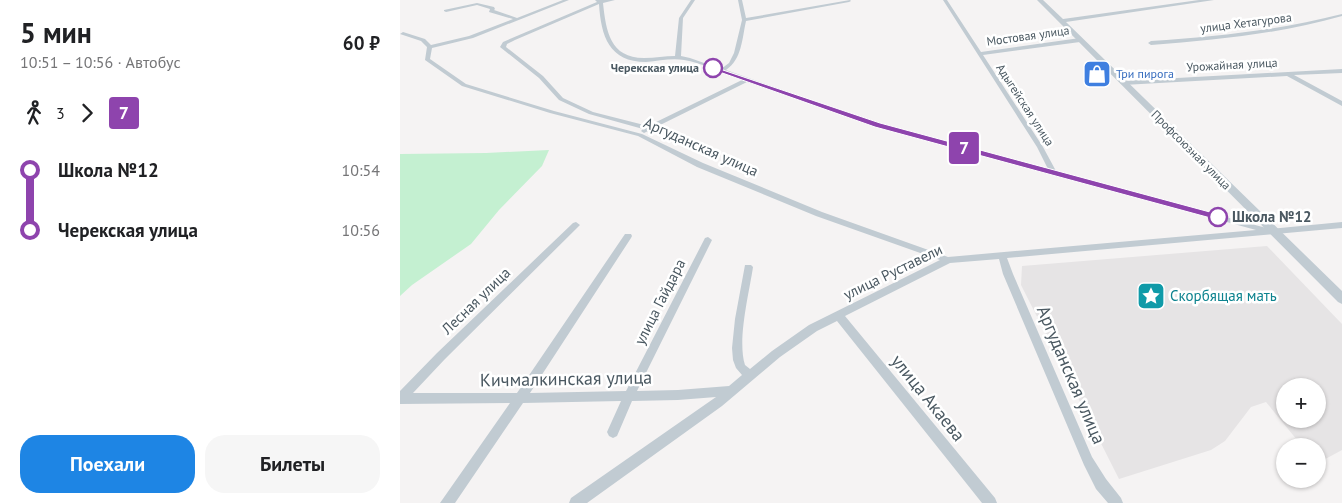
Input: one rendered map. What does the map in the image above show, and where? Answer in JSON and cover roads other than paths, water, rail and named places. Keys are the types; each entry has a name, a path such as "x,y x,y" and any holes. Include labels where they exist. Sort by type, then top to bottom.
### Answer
{"street":[{"path":"403,34 423,40 430,47 464,39 567,0"},
{"path":"613,0 599,1 508,41 503,47 541,77 561,99 591,113 647,128"},
{"path":"678,58 680,18 693,0"},
{"path":"721,71 731,64 737,53 744,20 740,0"},
{"name":"Адыгейская улица","path":"945,0 1040,147 1053,172"},
{"name":"Профсоюзная улица","path":"1040,0 1342,299"},
{"name":"Мостовая улица","path":"1061,20 1211,0"},
{"path":"599,1 604,31 618,54 635,59 678,58 811,100 877,125 1275,232"},
{"path":"744,20 849,1"},
{"path":"446,11 479,4 493,9 490,11 517,18"},
{"name":"улица Хетагурова","path":"1151,42 1267,33 1312,24 1342,15"},
{"name":"Мостовая улица","path":"979,54 1080,40"},
{"name":"Аргуданская улица","path":"430,47 427,59 448,73 457,82 552,112 640,135 700,165 818,214 948,260"},
{"name":"Урожайная улица","path":"1124,83 1342,70"},
{"path":"1286,73 1342,104"},
{"path":"640,135 647,128 746,80"},
{"name":"Лесная улица","path":"401,399 441,356 576,225"},
{"name":"улица Руставели","path":"576,503 732,391 776,354 813,328 948,260 1342,225"},
{"path":"448,503 628,236"},
{"name":"улица Гайдара","path":"613,432 629,396 708,240"},
{"name":"Аргуданская улица","path":"1002,255 1008,274 1088,461 1101,484 1116,503"},
{"path":"748,267 742,298 738,352 742,368 750,375"},
{"name":"улица Акаева","path":"838,315 990,503"},
{"name":"Кичмалкинская улица","path":"401,399 629,396 732,391"}],"place":[{"name":"Черекская улица","path":"713,68"},
{"name":"Три пирога","path":"1097,74"},
{"name":"Школа №12","path":"1218,217"},
{"name":"Скорбящая мать","path":"1151,296"}]}
